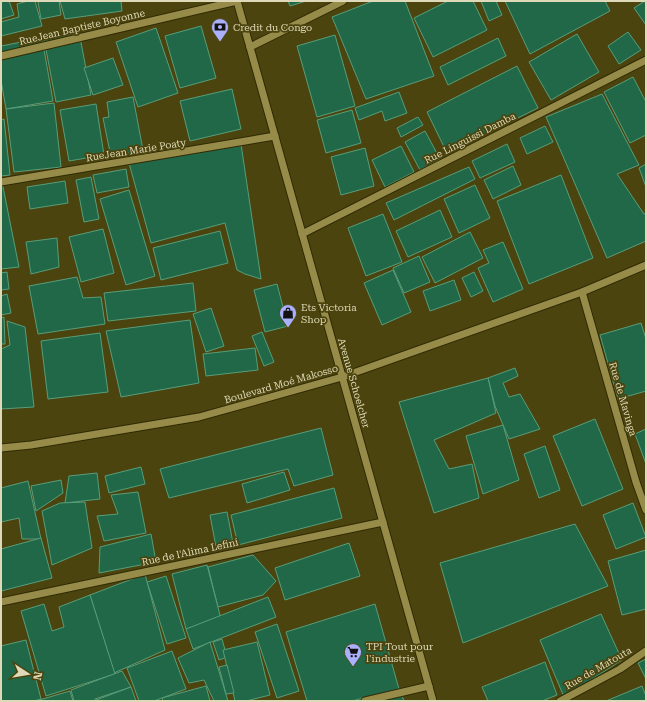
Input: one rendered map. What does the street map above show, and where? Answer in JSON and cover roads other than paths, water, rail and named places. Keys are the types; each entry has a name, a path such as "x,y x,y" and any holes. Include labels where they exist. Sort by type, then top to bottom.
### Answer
{"street":[{"name":"Avenue Schoelcher","path":"237,1 433,701"},
{"name":"RueJean Baptiste Boyonne","path":"1,56 237,1"},
{"path":"250,48 343,1"},
{"name":"Rue Linguissi Damba","path":"302,234 646,60"},
{"name":"RueJean Marie Poaty","path":"1,182 274,136"},
{"name":"Boulevard Moé Makosso","path":"1,448 199,417 342,377 582,292 646,265"},
{"name":"Rue de Mavinga","path":"582,292 636,482 646,510"},
{"name":"Rue de l'Alima Lefini","path":"1,602 383,522"},
{"name":"Rue de Matouta","path":"560,701 620,669 646,651"},
{"path":"365,701 429,686"}],"place":[{"name":"Credit du Congo","path":"220,42"},
{"name":"Ets Victoria Shop","path":"288,328"},
{"name":"TPI Tout pour l'industrie","path":"353,667"}]}
